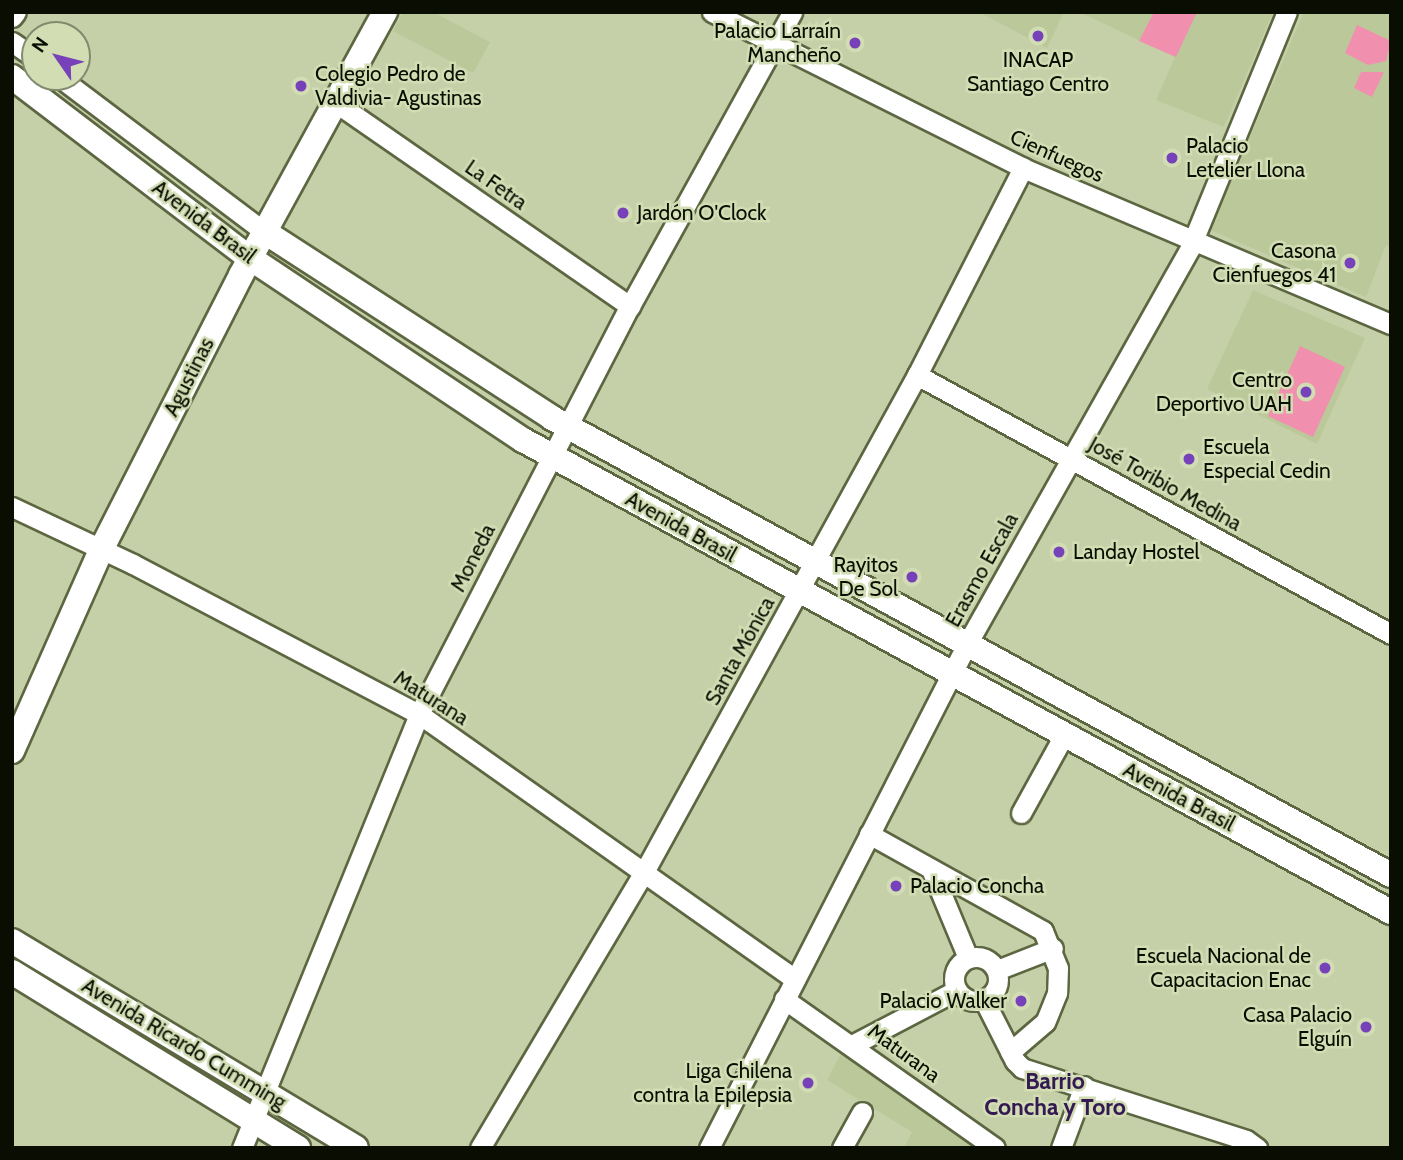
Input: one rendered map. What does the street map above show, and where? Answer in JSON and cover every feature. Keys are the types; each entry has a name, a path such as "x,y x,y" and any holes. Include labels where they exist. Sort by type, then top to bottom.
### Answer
{"main road":[{"name":"Agustinas","path":"12,751 102,548 250,258 385,12"},
{"name":"Avenida Brasil","path":"12,77 250,258 552,456 799,593 1391,912"},
{"name":"Avenida Brasil","path":"265,232 567,426 1391,875"},
{"name":"Avenida Ricardo Cumming","path":"12,942 356,1148"},
{"name":"Avenida Ricardo Cumming","path":"12,972 298,1148"}],"street":[{"path":"12,17 16,12"},
{"name":"Cienfuegos","path":"712,12 1023,168 1391,324"},
{"name":"Moneda","path":"242,1148 419,714 630,306 792,12"},
{"name":"Erasmo Escala","path":"709,1148 967,644 1194,240 1287,12"},
{"name":"Avenida Brasil","path":"79,91 265,232"},
{"name":"La Fetra","path":"335,102 630,306"},
{"name":"Santa Mónica","path":"480,1148 644,872 799,593 917,375 1023,168"},
{"name":"José Toribio Medina","path":"917,375 1391,634"},
{"name":"Maturana","path":"12,507 102,548 419,714 795,979"},
{"path":"1021,813 1064,735"},
{"path":"869,834 1043,932 1053,948 1058,968 1052,1008 1045,1022 1010,1052"},
{"path":"931,869 968,958"},
{"path":"997,970 1053,948"},
{"path":"968,958 982,958 997,970 996,990 984,1000 965,999 957,990 955,972 968,958"},
{"path":"854,1044 957,990"},
{"name":"Maturana","path":"784,999 854,1044 995,1148"},
{"path":"984,1000 1010,1052 1023,1068 1246,1140 1257,1148"},
{"path":"1061,1148 1084,1086"},
{"path":"842,1148 862,1112"}],"shaded area":[{"path":"403,12 433,12 490,42 473,73 393,31"},
{"name":"INACAP Santiago Centro","path":"979,12 1064,12 1047,48"},
{"path":"1079,12 1273,12 1224,127 1156,100 1175,57"},
{"path":"1154,12 1197,12 1176,57 1139,41"},
{"path":"1304,12 1391,12 1391,247 1386,245 1366,297 1210,230"},
{"path":"1357,25 1391,41 1386,61 1368,65 1345,53"},
{"path":"1361,72 1384,72 1372,97 1354,88"},
{"path":"1253,290 1365,338 1317,444 1207,389"},
{"name":"Centro Deportivo UAH","path":"1300,346 1345,367 1313,437 1268,416"},
{"path":"843,1050 977,1148 904,1148 912,1132 827,1080"}],"place":[{"name":"INACAP Santiago Centro","path":"1038,36"},
{"name":"Palacio Larraín Mancheño","path":"855,43"},
{"name":"Colegio Pedro de Valdivia- Agustinas","path":"301,86"},
{"name":"Palacio Letelier Llona","path":"1172,158"},
{"name":"Jardón O'Clock","path":"623,213"},
{"name":"Casona Cienfuegos 41","path":"1350,263"},
{"name":"Centro Deportivo UAH","path":"1306,392"},
{"name":"Escuela Especial Cedin","path":"1189,459"},
{"name":"Landay Hostel","path":"1059,552"},
{"name":"Rayitos De Sol","path":"912,577"},
{"name":"Palacio Concha","path":"896,886"},
{"name":"Escuela Nacional de Capacitacion Enac","path":"1325,968"},
{"name":"Palacio Walker","path":"1021,1001"},
{"name":"Casa Palacio Elguín","path":"1366,1027"},
{"name":"Liga Chilena contra la Epilepsia","path":"808,1083"}],"district":[{"name":"Barrio Concha y Toro","path":"1055,1094"}]}
